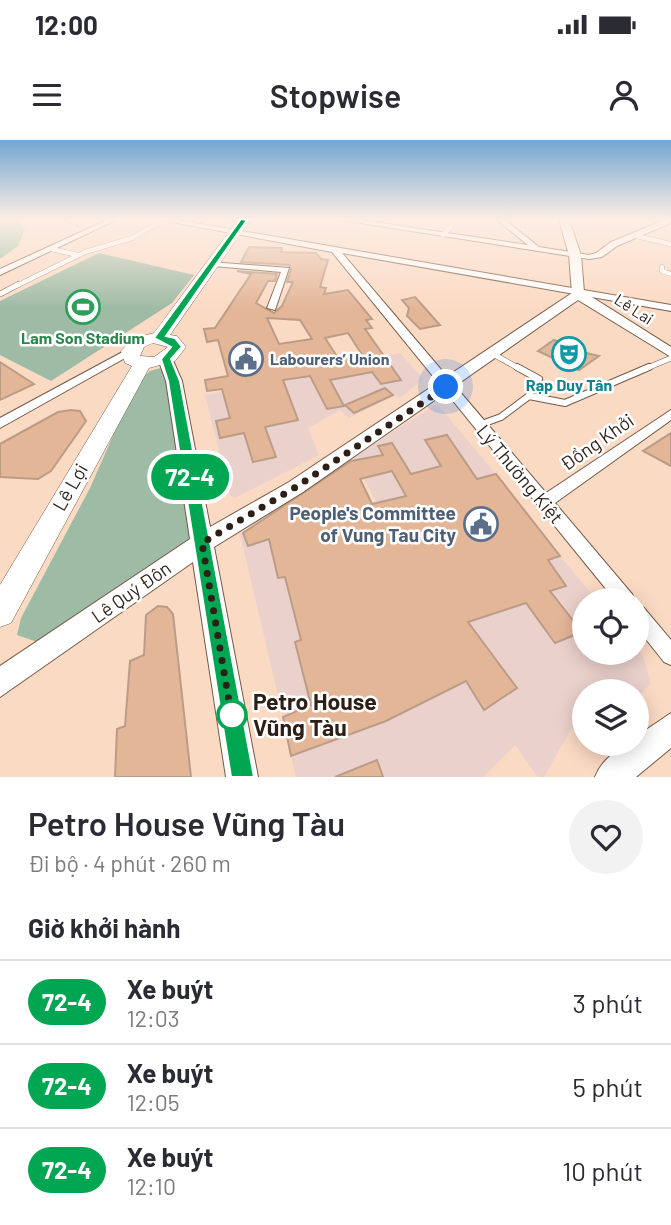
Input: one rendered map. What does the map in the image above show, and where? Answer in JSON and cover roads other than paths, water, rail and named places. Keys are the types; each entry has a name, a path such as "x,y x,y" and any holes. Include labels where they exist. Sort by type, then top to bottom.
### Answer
{"main road":[{"name":"Lê Lợi","path":"0,613 149,353 222,250"}],"street":[{"path":"0,272 49,250"},
{"path":"329,250 671,308"},
{"path":"546,250 575,255 599,255 606,250"},
{"path":"573,250 578,294"},
{"name":"Lý Thường Kiệt","path":"336,251 446,387 616,588"},
{"path":"213,264 286,270 272,308"},
{"name":"Lê Quý Đôn","path":"0,683 202,543 296,487 446,387 578,294"},
{"name":"Lê Lai","path":"578,294 671,355"},
{"path":"0,424 149,353 174,381 242,777"},
{"name":"Đồng Khởi","path":"545,502 671,414"},
{"path":"649,628 671,655"},
{"path":"611,777 671,727"}],"lane":[{"path":"54,250 78,255"},
{"path":"0,293 78,255 95,250"},
{"path":"662,267 662,271 671,274"},
{"path":"478,425 501,417 528,396 533,383 540,379 493,354"},
{"path":"528,396 565,403 671,355"}],"place":[{"name":"Lam Son Stadium","path":"83,307"},
{"name":"Rạp Duy Tân","path":"569,354"},
{"name":"Labourers’ Union","path":"246,359"},
{"name":"People's Committee of Vung Tau City","path":"481,524"},
{"name":"Petro House Vũng Tàu","path":"232,715"}]}
